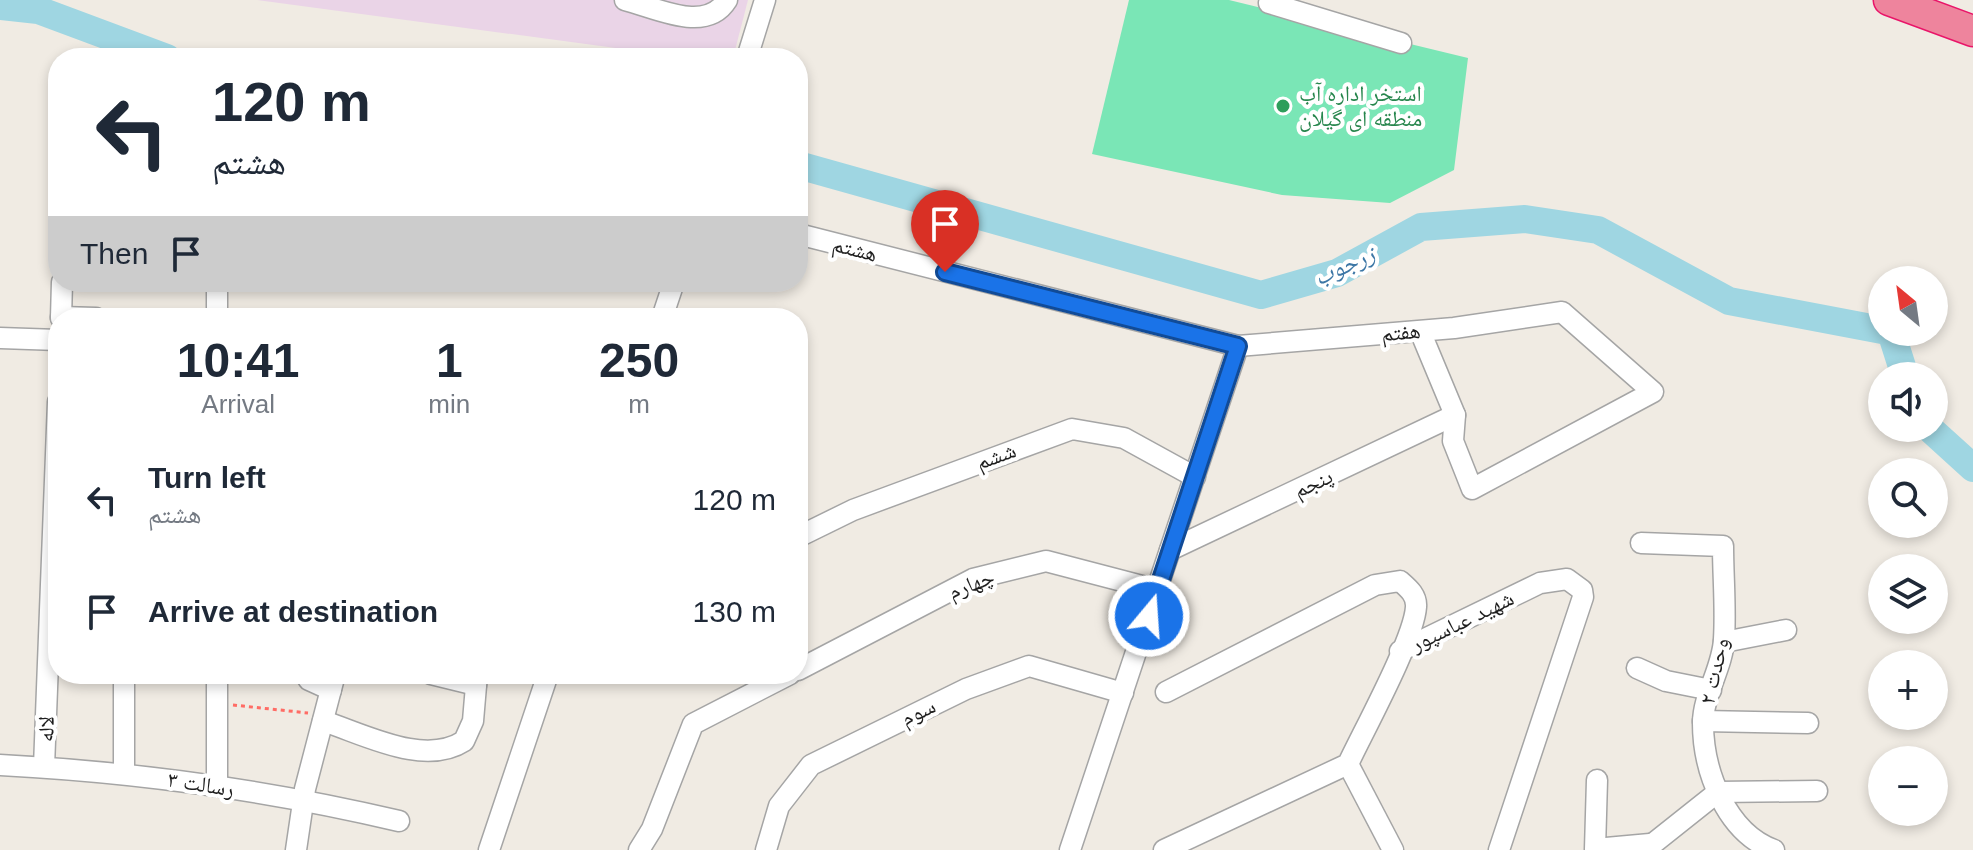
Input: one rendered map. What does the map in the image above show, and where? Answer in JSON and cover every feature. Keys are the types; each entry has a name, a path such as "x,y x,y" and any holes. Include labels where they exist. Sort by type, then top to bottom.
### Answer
{"highway":[{"path":"1890,0 1973,31"}],"street":[{"path":"625,0 699,19 721,11 727,0"},
{"path":"750,48 765,0"},
{"path":"1270,0 1269,3 1401,43"},
{"name":"هشتم","path":"808,237 1238,346"},
{"name":"هفتم","path":"1238,346 1420,331 1562,312 1653,392 1472,489 1460,466 1453,441 1455,415"},
{"path":"1420,331 1455,415"},
{"path":"0,338 48,340"},
{"path":"1070,850 1238,346"},
{"name":"پنجم","path":"1170,550 1455,415"},
{"name":"ششم","path":"808,532 853,510 1072,429 1124,438 1195,477"},
{"name":"وحدت ۲","path":"1641,543 1723,546 1724,642 1703,721 1709,765 1718,792 1753,842 1774,850"},
{"name":"چهارم","path":"808,665 973,579 1046,561 1157,590"},
{"name":"شهید عباسپور","path":"1400,651 1540,583 1567,579 1582,590 1583,597 1499,850"},
{"name":"شهید عباسپور","path":"1166,692 1387,580 1400,581 1415,599 1416,609 1400,651"},
{"path":"1724,642 1786,630"},
{"path":"1164,850 1348,764 1400,651"},
{"name":"سوم","path":"766,850 779,806 811,765 966,689 1029,666 1123,693"},
{"path":"1637,668 1666,681 1711,690"},
{"name":"لاله","path":"44,767 48,676"},
{"path":"124,684 124,774"},
{"path":"217,684 217,786"},
{"path":"296,850 303,799 332,684"},
{"path":"323,721 422,751 455,746 464,741 473,721 476,684"},
{"path":"489,850 545,684"},
{"path":"639,850 652,829 693,724 771,684"},
{"path":"1703,721 1808,723"},
{"path":"1348,764 1393,850"},
{"name":"رسالت ۳","path":"0,765 124,774 217,786 303,799 399,821"},
{"path":"1597,780 1595,849 1648,847 1718,792 1817,791"}],"path":[{"path":"217,705 303,709 323,721"}],"shaded area":[{"path":"257,0 748,0 736,48 615,48"}],"green space":[{"name":"استخر اداره آب منطقه ای گیلان","path":"1129,0 1229,0 1468,58 1454,170 1390,203 1282,195 1092,154"}],"waterway":[{"name":"زرجوب","path":"0,6 38,10 140,48"},
{"name":"زرجوب","path":"808,168 1261,295 1337,273 1421,227 1525,219 1598,230 1729,301 1868,327"},
{"name":"زرجوب","path":"1895,346 1901,362"},
{"name":"زرجوب","path":"1944,442 1973,468"}],"place":[{"name":"استخر اداره آب منطقه ای گیلان","path":"1283,106"}],"route":[{"path":"945,272 1238,346 1149,616"}]}
